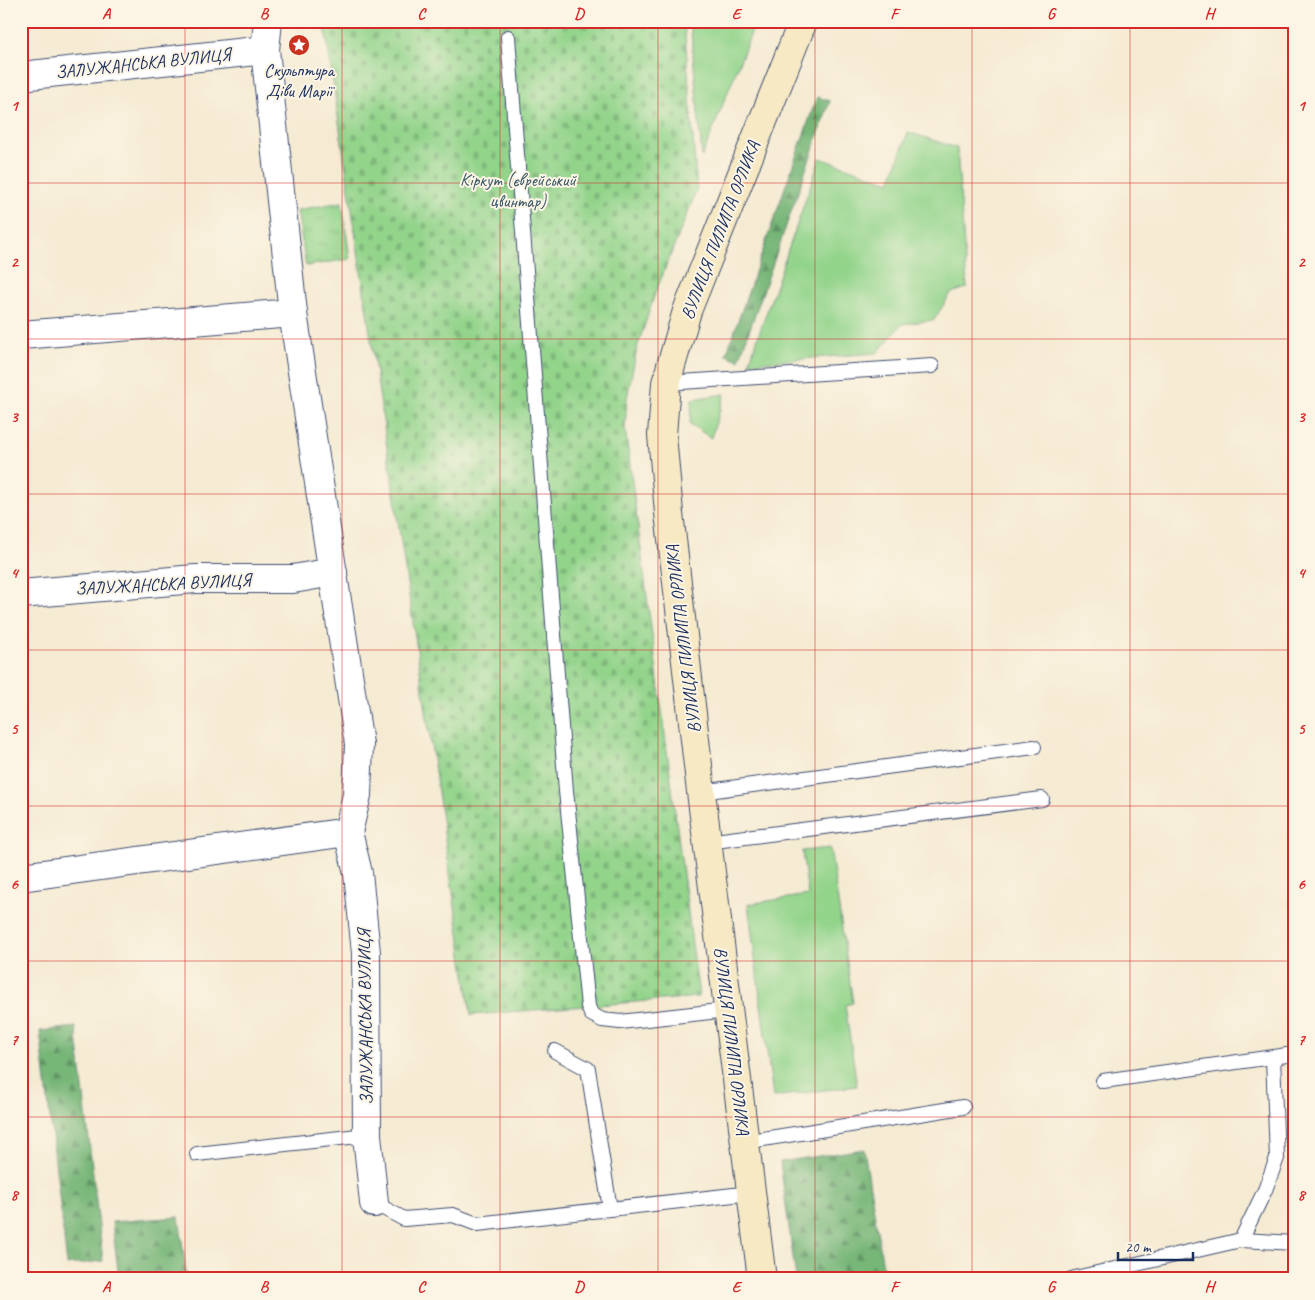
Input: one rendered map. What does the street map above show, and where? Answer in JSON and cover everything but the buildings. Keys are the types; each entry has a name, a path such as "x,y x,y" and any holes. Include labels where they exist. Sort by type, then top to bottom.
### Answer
{"main road":[{"name":"ВУЛИЦЯ ПИЛИПА ОРЛИКА","path":"762,1279 701,792 669,513 662,435 666,383 687,311 803,21"}],"street":[{"name":"ЗАЛУЖАНСЬКА ВУЛИЦЯ","path":"268,21 265,50 293,313 359,744 357,795 348,832 358,873 366,954 367,1135 374,1203"},
{"name":"ЗАЛУЖАНСЬКА ВУЛИЦЯ","path":"21,76 265,50"},
{"path":"21,335 293,313"},
{"name":"ЗАЛУЖАНСЬКА ВУЛИЦЯ","path":"21,594 195,578 293,579 334,572"},
{"path":"21,877 348,832"}],"lane":[{"path":"508,37 566,791 588,1006 591,1014 602,1020 620,1022 728,1010"},
{"path":"666,383 932,366"},
{"path":"701,792 1034,748"},
{"path":"707,842 1042,798"},
{"path":"555,1051 588,1069 610,1210"},
{"path":"1103,1081 1294,1054"},
{"path":"1241,1240 1265,1190 1277,1158 1273,1056"},
{"path":"744,1142 964,1107"},
{"path":"196,1154 367,1135"},
{"path":"374,1203 404,1219 453,1215 477,1224 751,1193"},
{"path":"1071,1279 1241,1240 1294,1242"}],"green space":[{"name":"Кіркут (єврейський цвинтар)","path":"324,21 684,21 697,190 656,291 637,348 627,398 625,427 699,997 471,1015"},
{"path":"690,21 756,21 702,157"},
{"path":"817,97 830,101 739,360 726,355"},
{"path":"908,132 957,148 967,288 951,293 934,320 902,324 877,353 749,363 820,158 890,182"},
{"path":"342,202 350,259 306,266 297,210"},
{"path":"725,394 711,438 690,424 692,399"},
{"path":"830,848 853,1003 845,1005 857,1086 773,1097 748,904 808,895 802,851"},
{"path":"76,1027 103,1261 67,1265 40,1031"},
{"path":"864,1149 885,1279 796,1279 780,1162"},
{"path":"179,1217 187,1279 119,1279 112,1222"}],"place":[{"name":"Скульптура Діви Марії","path":"299,45"}]}
